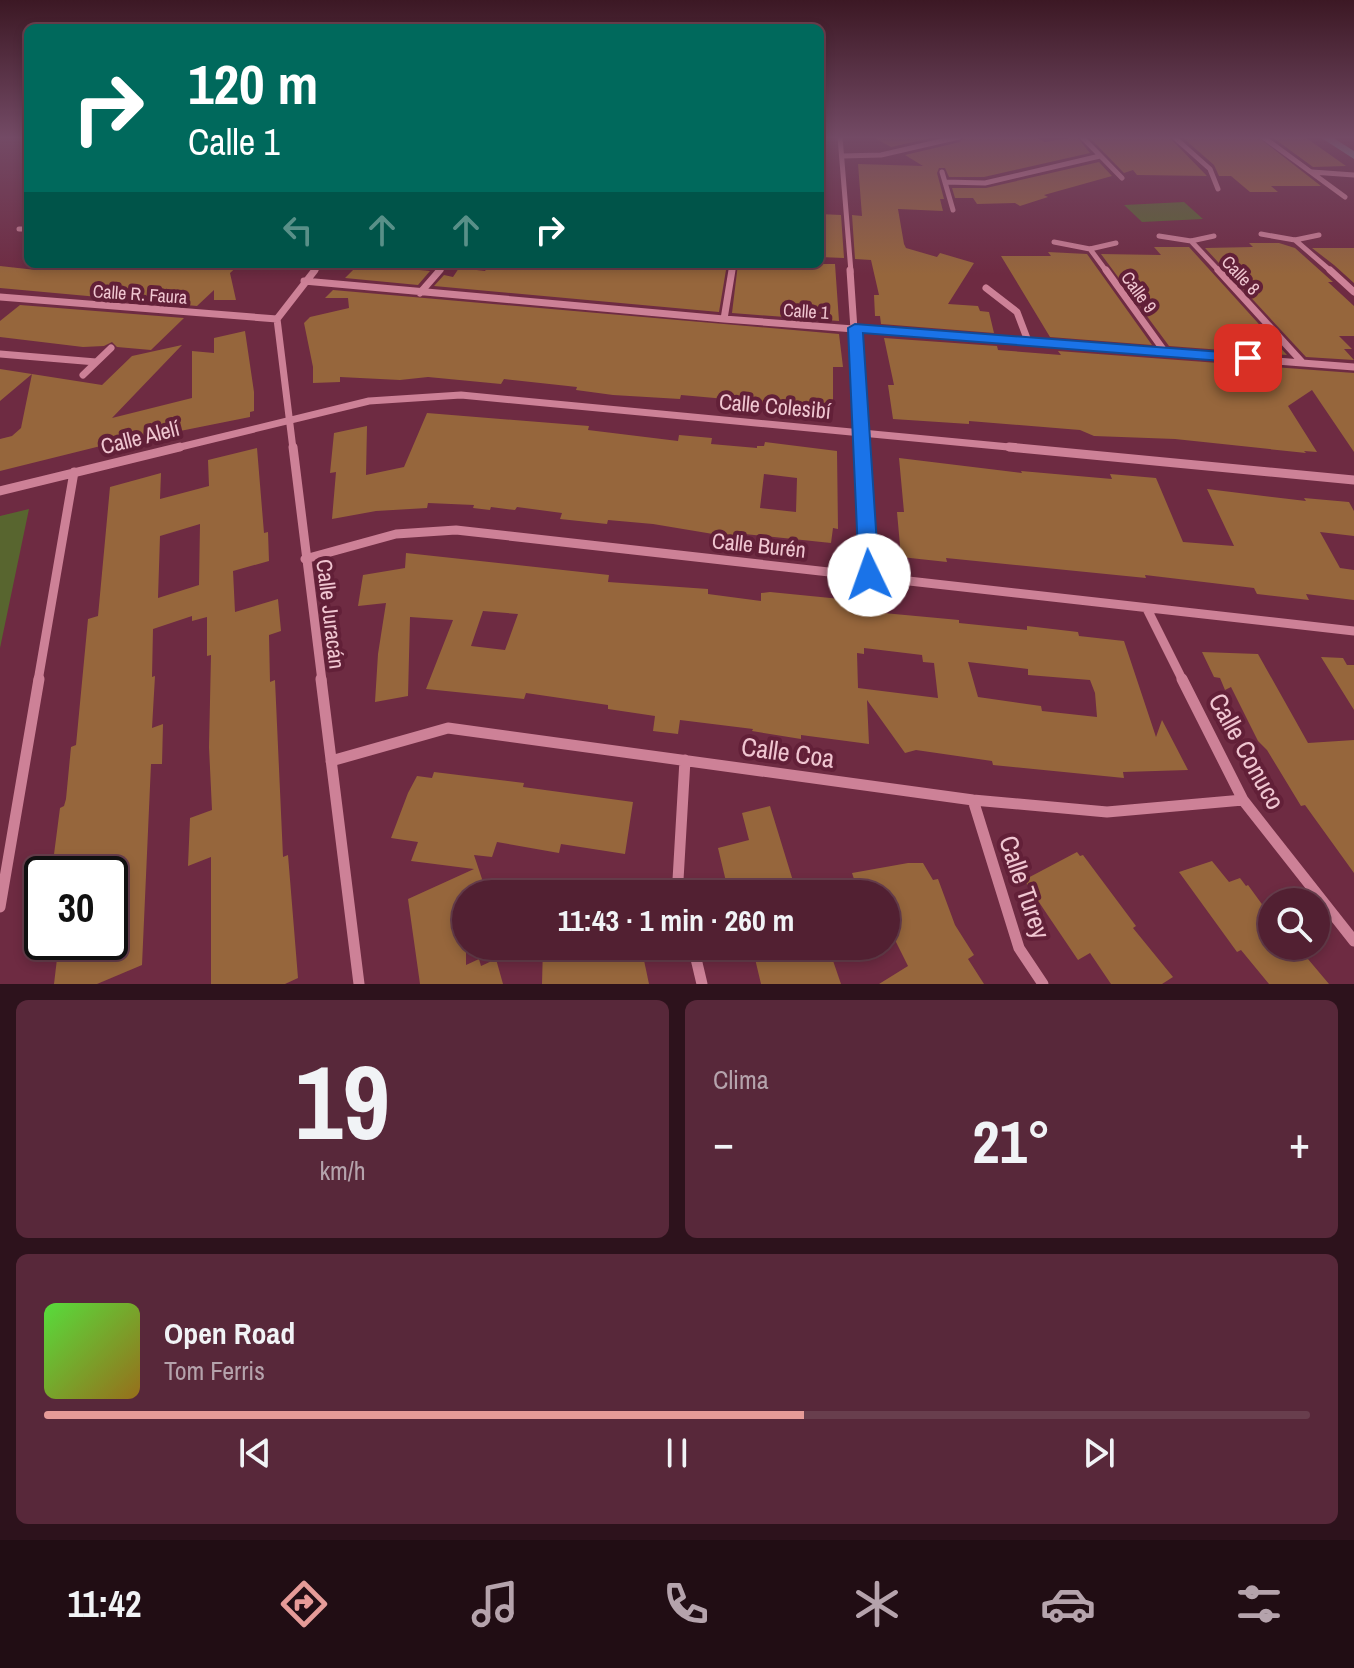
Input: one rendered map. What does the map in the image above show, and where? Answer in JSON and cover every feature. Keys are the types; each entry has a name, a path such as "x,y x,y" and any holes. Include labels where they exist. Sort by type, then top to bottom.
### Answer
{"street":[{"path":"844,183 869,575"},
{"path":"945,183 953,210"},
{"path":"1216,183 1218,189"},
{"path":"1326,183 1345,197"},
{"path":"19,229 24,229"},
{"path":"1261,234 1295,240 1319,235"},
{"path":"1159,236 1191,241 1214,236"},
{"path":"1295,240 1354,292"},
{"name":"Calle 8","path":"1191,241 1303,363"},
{"path":"1054,242 1090,249 1116,243"},
{"name":"Calle 9","path":"1090,249 1165,352"},
{"path":"277,319 317,268"},
{"path":"420,293 442,268"},
{"path":"724,319 732,268"},
{"name":"Calle 1","path":"304,281 724,319 1354,367"},
{"path":"986,288 1017,312 1028,341"},
{"name":"Calle R. Faura","path":"0,297 277,319"},
{"name":"Calle Juracán","path":"277,319 359,984"},
{"path":"83,375 111,348"},
{"path":"0,354 96,362"},
{"name":"Calle Colesibí","path":"289,419 369,401 461,395 1354,480"},
{"name":"Calle Alelí","path":"0,491 289,419"},
{"path":"0,907 74,472"},
{"name":"Calle Burén","path":"305,559 396,534 456,530 1354,631"},
{"name":"Calle Conuco","path":"1147,609 1243,800 1354,941"},
{"name":"Calle Coa","path":"331,761 448,728 973,800 1107,812 1243,800"},
{"path":"678,880 685,760"},
{"name":"Calle Turey","path":"973,800 1019,948 1043,984"},
{"path":"696,960 702,984"}],"green space":[{"path":"1184,202 1203,219 1142,222 1124,205"},
{"path":"29,509 0,648 0,516"}],"building":[{"path":"859,183 940,183 944,199 940,199 943,211 898,209 904,244 906,248 937,257 940,253 974,263 948,304 978,306 980,311 989,312 994,333 881,324 880,316 875,316 874,295 879,295 871,260 855,259 852,215 862,216"},
{"path":"1008,183 1087,183 1044,195 1048,197 1020,206 1015,203 977,204 973,198 955,198 952,188 986,188"},
{"path":"1239,183 1317,183 1321,186 1271,186 1278,192 1250,192"},
{"path":"824,214 841,215 844,258 824,257"},
{"path":"1249,243 1279,243 1295,248 1333,282 1328,282 1354,306 1354,336 1339,336 1352,349 1344,349 1354,360 1306,357 1205,248 1253,247"},
{"path":"1154,247 1189,247 1287,355 1169,346 1101,254 1161,255"},
{"path":"1312,248 1354,248 1354,283 1334,265"},
{"path":"1048,252 1087,254 1152,345 1050,337 1001,256 1051,256"},
{"path":"824,264 835,264 839,321 732,313 738,268 824,268"},
{"path":"0,266 36,270 236,268 230,273 236,300 214,300 214,290 197,306 0,288"},
{"path":"355,268 430,271 418,285 345,278"},
{"path":"459,268 485,271 487,268 726,268 719,312 434,286 444,275 453,277"},
{"path":"333,290 839,334 843,367 833,367 833,412 763,407 726,399 681,395 680,399 613,395 576,390 577,387 504,379 501,384 428,377 400,380 340,377 340,382 313,383 304,323 310,317 349,308 348,298 325,298"},
{"path":"20,305 184,318 151,350 117,347 112,342 104,346 83,347 0,337 0,321"},
{"path":"245,331 254,411 250,412 250,417 145,438 145,435 0,471 0,439 12,436 21,428 32,374 102,385 132,356 182,345 112,418 192,398 192,351 214,353 214,338"},
{"path":"884,338 997,346 998,350 1061,355 1058,351 1354,373 1354,452 1312,390 1288,406 1317,452 1304,451 1306,453 1175,439 1094,436 1080,430 969,421 969,424 893,419 888,385 894,385"},
{"path":"0,369 32,374 0,401"},
{"path":"427,413 589,426 588,430 678,441 679,435 712,438 711,444 757,448 764,446 765,442 837,451 838,529 833,528 831,543 744,534 737,534 737,538 653,524 608,520 607,524 560,519 562,513 517,507 515,510 491,507 490,510 473,508 474,505 428,503 427,508 376,511 332,519 336,472 330,473 334,433 367,426 366,475 404,467","holes":["764,474 797,478 796,512 760,508"]},
{"path":"257,448 269,561 233,571 235,612 278,599 281,631 269,635 270,682 275,680 283,857 288,855 298,978 285,984 211,984 211,857 188,866 190,818 212,810 209,747 211,655 207,656 207,617 192,621 192,616 153,629 152,677 155,676 152,728 163,724 162,764 151,764 142,965 97,984 54,984 57,960 128,960 128,856 54,856 60,808 66,799 71,747 76,745 88,619 98,616 110,487 161,473 160,499 209,486 208,460","holes":["200,524 199,585 158,598 160,536"]},
{"path":"899,458 1022,473 1112,479 1110,474 1156,478 1183,542 1234,546 1207,489 1306,501 1304,498 1349,502 1354,511 1354,536 1320,532 1340,568 1354,570 1354,600 1306,594 1309,600 1257,594 1254,588 1145,575 1146,578 946,558 947,562 901,557 897,512 904,512"},
{"path":"406,553 609,575 608,582 708,589 708,594 761,601 761,593 770,592 861,601 862,611 1027,630 1027,626 1124,641 1156,737 1162,720 1188,770 1123,772 1124,778 993,765 992,761 916,750 905,753 867,700 869,744 801,735 801,739 753,729 680,720 678,734 653,731 655,716 608,709 608,705 526,693 524,699 426,689 453,620 410,617 408,696 375,702 386,603 358,606 363,575 405,568","holes":["483,611 518,614 505,650 471,646","864,648 922,655 923,662 934,663 938,698 858,688 857,653 864,654","968,662 1028,669 1028,675 1090,680 1095,693 1097,717 1042,711 1041,706 978,697"]},
{"path":"1202,652 1258,654 1308,743 1354,740 1354,873 1305,805 1301,806 1267,750 1258,741 1231,687 1225,690 1220,678 1214,677"},
{"path":"1321,657 1343,658 1347,665 1354,665 1354,710"},
{"path":"434,772 524,783 523,787 633,802 625,854 561,844 559,853 497,842 492,857 474,855 482,880 452,880 452,960 466,960 466,965 479,960 481,966 496,960 503,984 420,984 408,899 474,869 411,861 418,842 391,838 417,776 432,778"},
{"path":"770,806 793,880 726,880 718,848 749,840 742,813"},
{"path":"1077,852 1083,855 1136,926 1133,928 1173,977 1162,984 1111,984 1090,953 1078,960 1024,880"},
{"path":"1212,861 1229,882 1240,878 1258,899 1258,960 1309,960 1329,984 1269,984 1241,950 1237,952 1179,872"},
{"path":"923,863 933,880 938,879 955,925 974,955 968,959 984,984 879,984 908,966 900,950 900,880 854,880 852,873"},
{"path":"543,960 644,960 649,984 542,984"},
{"path":"755,960 833,960 841,984 761,984"}],"route":[{"path":"869,575 855,328 1248,358"}]}
